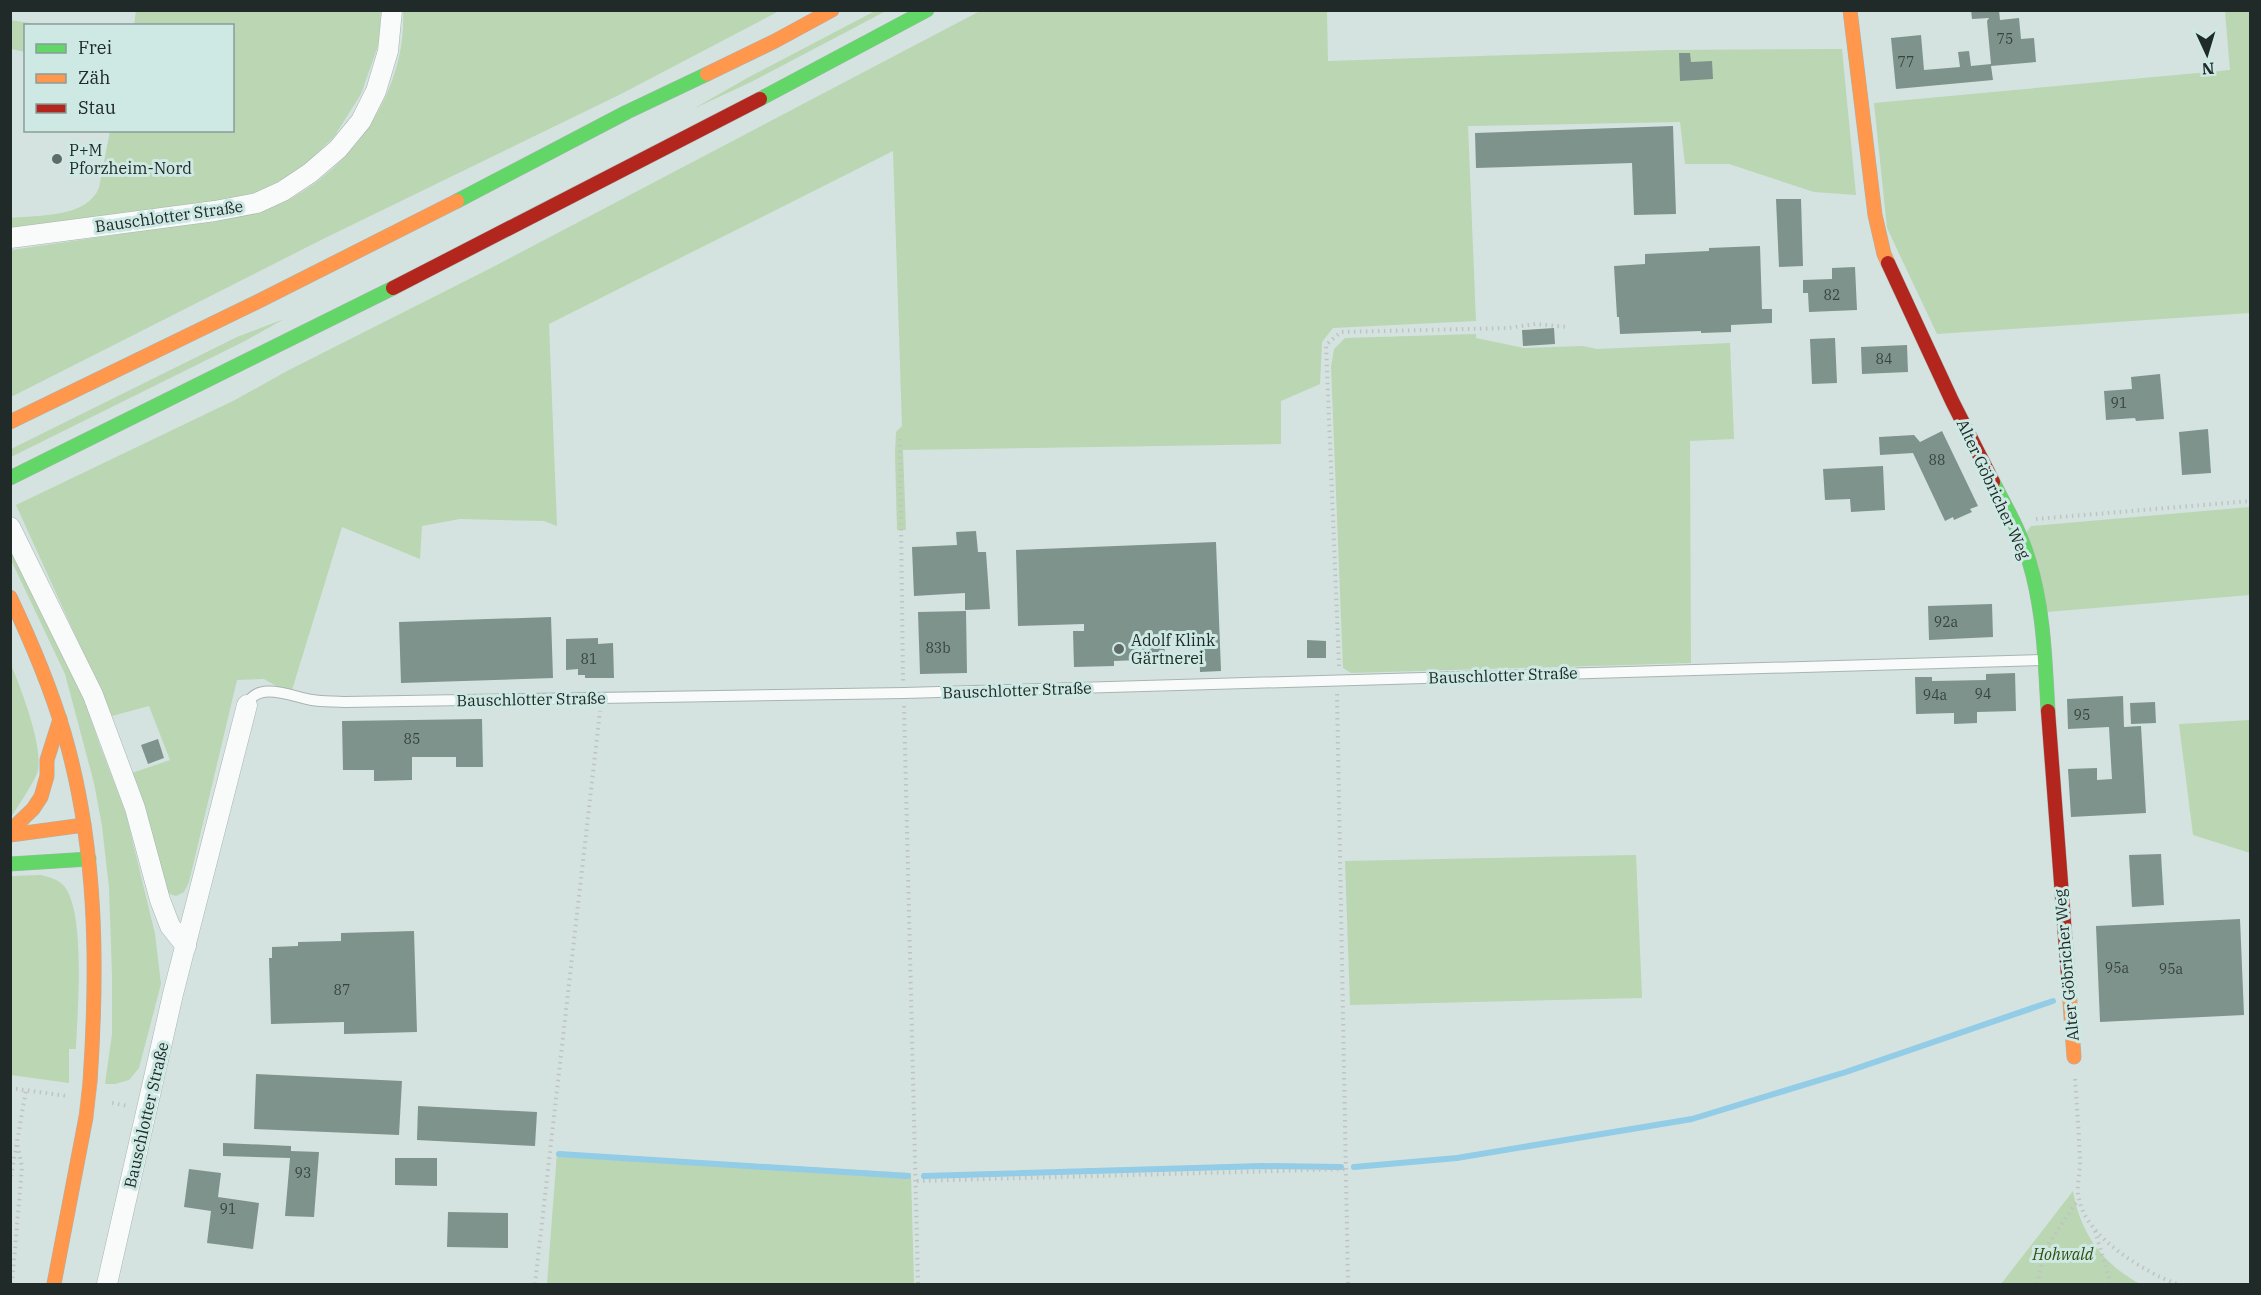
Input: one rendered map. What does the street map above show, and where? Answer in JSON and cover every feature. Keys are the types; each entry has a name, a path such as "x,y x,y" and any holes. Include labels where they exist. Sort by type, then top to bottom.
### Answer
{"main road":[{"path":"10,423 270,296 627,112 775,41 832,10"},
{"path":"10,478 209,382 480,245 927,10"},
{"name":"Alter Göbricher Weg","path":"1850,10 1875,214 1884,254 1952,401 2013,521 2036,588 2040,613 2074,1057"},
{"path":"10,597 32,644 60,719 84,825 94,903 96,1006 90,1082 86,1117 54,1284"},
{"path":"10,831 33,809 41,796 47,776 47,760 60,719"},
{"path":"10,835 84,825"},
{"path":"10,864 89,859"}],"street":[{"name":"Bauschlotter Straße","path":"10,238 226,209 257,203 283,191 310,173 338,149 365,114 376,91 388,51 392,10"},
{"path":"14,534 93,695 135,808 160,900 170,926 186,946"},
{"name":"Bauschlotter Straße","path":"107,1284 186,946 247,705"}],"lane":[{"name":"Bauschlotter Straße","path":"247,705 256,694 266,692 313,700 345,702 602,699 904,693 2043,660"}],"path":[{"path":"1348,1284 1336,702 1340,679 1326,345 1341,332 1508,328 1536,324 1567,327"},
{"path":"900,439 918,1284"},
{"path":"2013,521 2250,501"},
{"path":"535,1284 602,699"},
{"path":"2074,1057 2079,1145 2079,1199 2095,1230 2111,1284"},
{"path":"10,1182 26,1090"},
{"path":"12,1284 22,1167 17,1143"},
{"path":"917,1181 1347,1169"},
{"path":"2037,1284 2045,1249 2079,1199"},
{"path":"2095,1230 2110,1245 2141,1266 2177,1284"}],"green space":[{"path":"136,11 381,11 379,43 361,94 334,137 298,171 257,193 201,206 11,232 10,218 73,210 93,198 99,188 110,132 234,132 234,24 134,24"},
{"path":"403,11 779,11 621,94 323,239 11,397 11,250 231,218 292,198 316,183 337,164 357,143 373,120 387,94 396,67 402,39"},
{"path":"875,11 886,11 751,82 693,109 749,77"},
{"path":"980,11 1327,11 1328,61 1669,50 1842,49 1856,195 1814,192 1729,164 1685,164 1680,122 1468,126 1476,321 1333,328 1322,342 1320,384 1281,401 1281,444 903,450 906,530 897,530 896,432 902,426 893,151 549,324 557,526 544,521 460,519 422,526 420,559 342,527 292,690 278,687 264,679 237,680 189,882 184,892 176,896 167,893 132,773 170,760 149,706 112,716 16,505 235,400"},
{"path":"2225,11 2250,11 2250,313 1937,334 1887,228 1874,103 2230,70"},
{"path":"10,20 36,24 24,24 24,52 11,49"},
{"path":"284,319 245,341 11,457 11,449 237,337"},
{"path":"1476,334 1476,338 1524,348 1583,346 1597,349 1730,343 1734,439 1690,441 1691,663 1351,673 1343,668 1331,367 1334,349 1345,338"},
{"path":"2250,507 2250,595 2047,612 2026,533 2031,526"},
{"path":"11,551 74,669 126,814 155,934 161,984 139,1068 129,1080 115,1084 105,1084 112,1034 109,888 102,826 94,783 65,674 11,560"},
{"path":"10,662 30,716 39,759 38,770 30,788 10,819"},
{"path":"2250,720 2250,853 2193,835 2179,724"},
{"path":"1636,855 1642,998 1350,1005 1345,861"},
{"path":"41,875 55,879 62,884 70,896 78,937 79,988 76,1049 69,1049 69,1083 11,1075 11,876"},
{"path":"557,1153 911,1173 914,1284 547,1284"},
{"name":"Hohwald","path":"2073,1191 2081,1220 2095,1246 2115,1267 2140,1284 2001,1284"}],"building":[{"path":"1971,10 1999,10 2000,20 2019,18 2021,39 2034,38 2036,62 1991,66 1993,80 1896,89 1891,38 1921,35 1924,70 1960,67 1958,52 1969,51 1971,66 1991,64 1987,21 1989,18 1972,19"},
{"path":"1679,53 1690,53 1691,62 1712,61 1713,79 1680,81"},
{"path":"1673,126 1676,214 1634,215 1632,163 1476,168 1475,133"},
{"path":"1776,199 1801,199 1803,266 1779,267"},
{"path":"1760,246 1762,309 1772,309 1772,323 1731,325 1731,332 1620,334 1614,266 1645,264 1645,254"},
{"path":"1855,267 1857,310 1809,312 1808,293 1803,293 1803,280 1832,279 1832,268"},
{"path":"1554,328 1555,344 1523,346 1522,330"},
{"path":"1835,338 1837,383 1812,384 1810,339"},
{"path":"1907,345 1908,372 1862,374 1861,347"},
{"path":"2160,374 2164,419 2106,420 2104,391 2132,389 2131,377"},
{"path":"2208,429 2211,473 2182,475 2179,432"},
{"path":"1942,431 1978,506 1970,509 1972,512 1954,520 1953,517 1945,521 1913,453 1880,455 1879,437 1914,435 1920,442"},
{"path":"1883,466 1885,510 1851,512 1850,499 1825,500 1823,469"},
{"path":"976,531 978,552 986,552 990,609 965,610 965,593 914,596 912,547 957,545 956,532"},
{"path":"1216,542 1221,671 1200,672 1199,638 1164,639 1165,659 1114,661 1114,666 1074,667 1073,631 1084,631 1084,624 1018,626 1016,550"},
{"path":"1992,604 1993,637 1929,640 1928,606"},
{"path":"966,611 967,673 920,674 918,612"},
{"path":"551,617 553,678 401,683 399,622"},
{"path":"598,638 598,644 613,643 614,678 585,678 585,675 578,675 578,669 566,670 566,639"},
{"path":"1307,640 1326,641 1326,658 1307,658"},
{"path":"2015,673 2016,711 1977,712 1977,723 1954,724 1954,713 1916,714 1915,677 1932,677 1932,681 1986,680 1986,674"},
{"path":"2123,696 2124,727 2141,726 2146,813 2071,817 2068,769 2097,768 2097,780 2112,779 2109,727 2068,729 2067,699"},
{"path":"2155,702 2156,723 2131,724 2130,703"},
{"path":"482,719 483,767 456,767 456,757 412,757 412,780 374,781 374,770 343,770 342,721"},
{"path":"158,739 164,758 148,764 141,745"},
{"path":"2161,854 2164,905 2132,907 2129,855"},
{"path":"2240,919 2244,1015 2100,1022 2096,926"},
{"path":"414,931 417,1032 344,1034 344,1022 271,1024 269,958 272,958 272,947 298,946 298,942 341,941 341,933"},
{"path":"256,1074 402,1081 399,1135 254,1129"},
{"path":"418,1106 537,1112 535,1146 417,1140"},
{"path":"223,1143 291,1146 291,1151 319,1152 314,1217 285,1216 290,1158 223,1156"},
{"path":"395,1158 437,1158 437,1186 395,1185"},
{"path":"189,1169 221,1173 218,1197 259,1203 253,1249 207,1243 211,1211 184,1207"},
{"path":"448,1212 508,1213 508,1248 447,1247"}],"waterway":[{"path":"1354,1167 1457,1158 1692,1119 1846,1072 2053,1001"},
{"path":"559,1154 908,1176"},
{"path":"924,1176 1262,1166 1341,1167"}],"traffic: fast":[{"path":"760,99 927,10"},
{"path":"457,201 627,112 707,74"},
{"path":"10,478 393,288"},
{"path":"1993,482 2022,540 2034,579 2043,636 2048,711"},
{"path":"10,864 89,859"}],"traffic: slow":[{"path":"707,74 832,10"},
{"path":"1850,10 1875,215 1888,263"},
{"path":"10,422 259,301 457,201"},
{"path":"10,597 40,664 59,715 75,776 83,819 89,862 94,950 90,1082"},
{"path":"10,831 33,809 41,797 47,776 47,760 60,719"},
{"path":"10,835 84,825"},
{"path":"2068,975 2074,1057"},
{"path":"86,1117 90,1082"},
{"path":"54,1284 86,1117"}],"traffic: jam":[{"path":"393,288 760,99"},
{"path":"1888,263 1952,401 1993,482"},
{"path":"2048,711 2068,975"}],"place":[{"name":"P+M Pforzheim-Nord","path":"57,159"},
{"name":"Adolf Klink Gärtnerei","path":"1119,649"}]}
